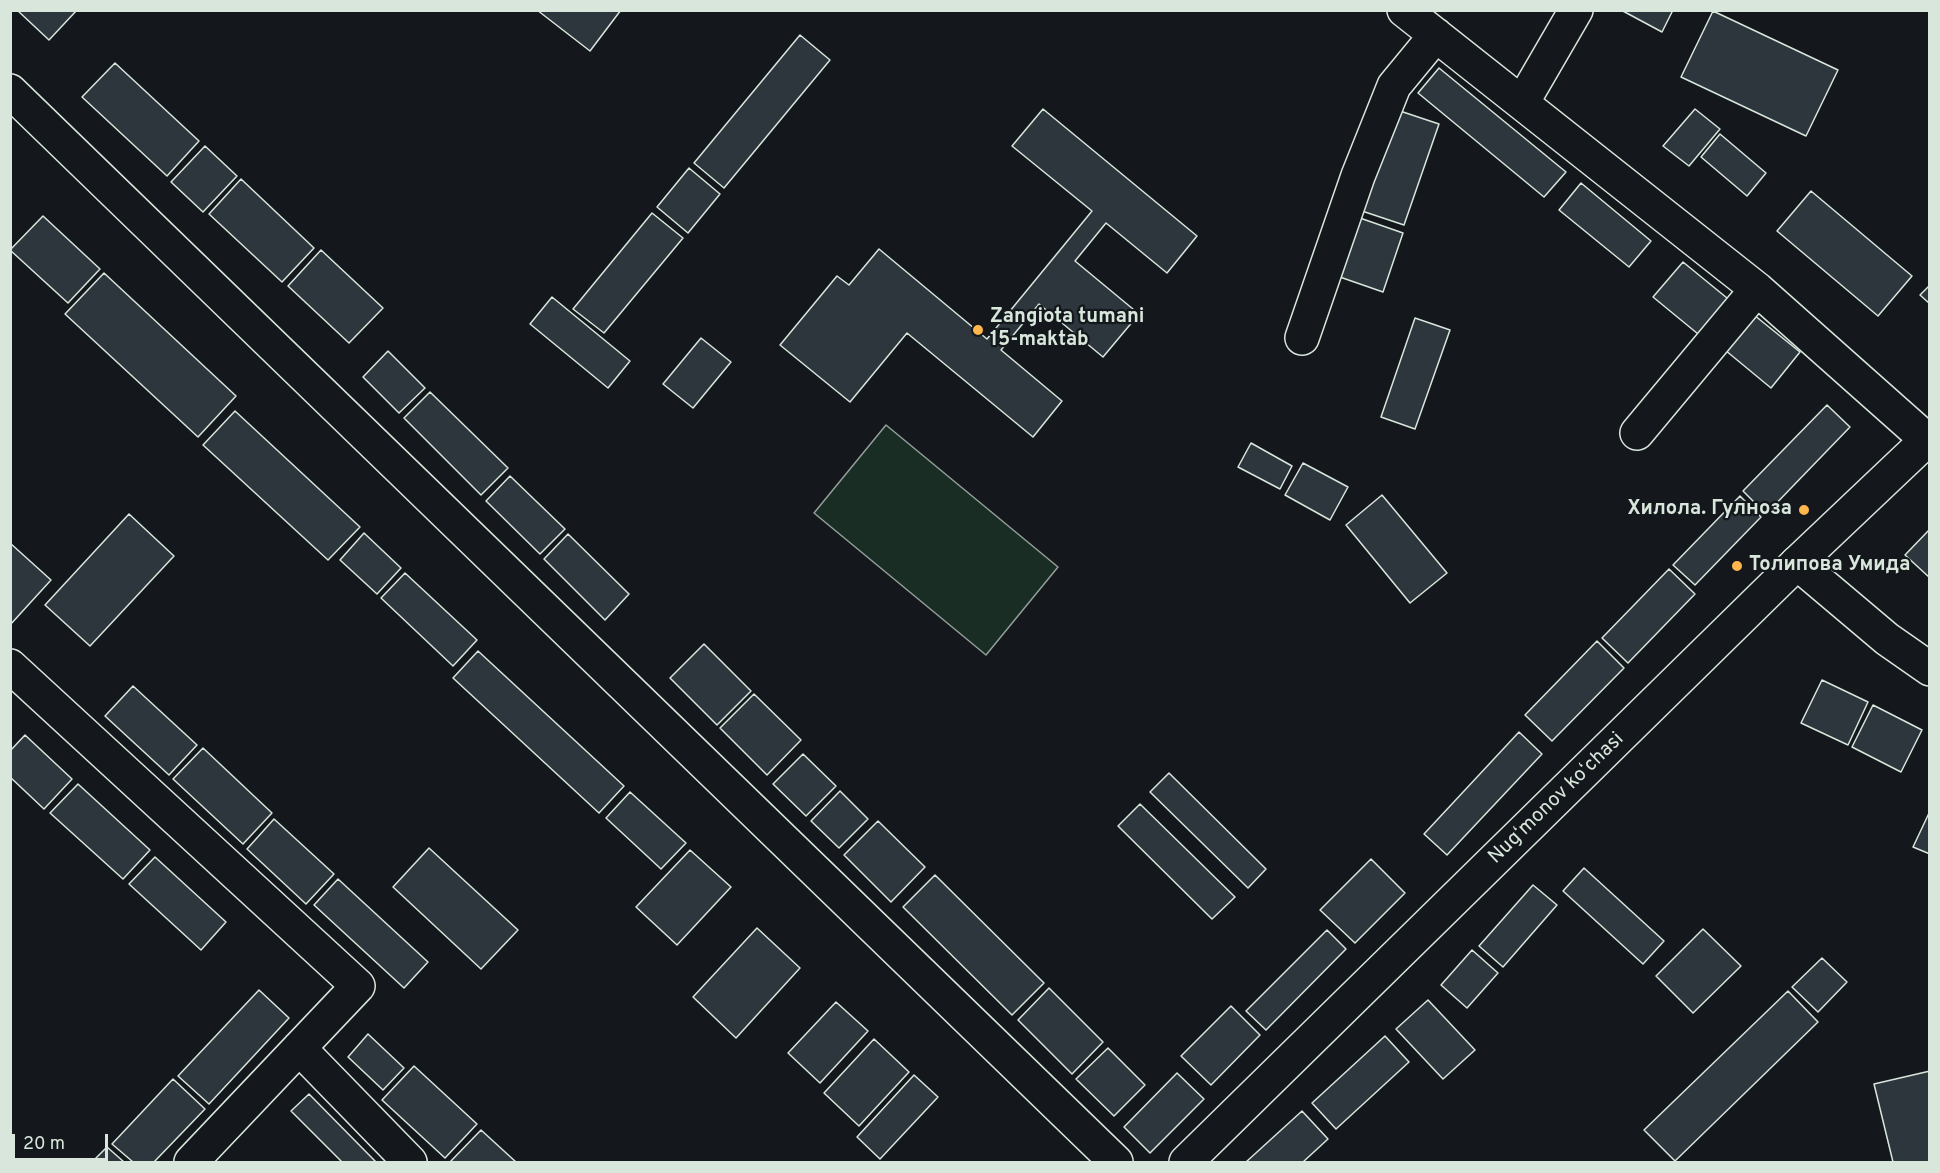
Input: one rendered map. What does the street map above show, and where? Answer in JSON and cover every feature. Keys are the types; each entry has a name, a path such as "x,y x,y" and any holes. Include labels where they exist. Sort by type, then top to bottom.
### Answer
{"street":[{"path":"1404,10 1756,290 1928,439"},
{"path":"1522,103 1576,10"},
{"path":"1302,338 1358,176 1394,86 1436,36"},
{"path":"10,91 1116,1162"},
{"path":"1637,433 1756,290"},
{"name":"Nugʻmonov koʻchasi","path":"1186,1162 1797,563 1928,439"},
{"path":"1797,563 1887,639 1929,669"},
{"path":"10,666 358,986 191,1162"},
{"path":"299,1048 410,1162"}],"green space":[{"path":"886,425 1058,567 986,655 814,513"}],"building":[{"path":"17,10 77,10 49,40"},
{"path":"537,10 621,10 590,51"},
{"path":"1621,10 1673,10 1662,32"},
{"path":"1713,11 1838,70 1806,136 1681,77"},
{"path":"800,35 830,60 724,188 694,163"},
{"path":"115,63 199,141 167,176 82,97"},
{"path":"1439,68 1566,172 1544,197 1418,93"},
{"path":"1043,109 1197,236 1167,273 1106,223 1075,261 1139,314 1103,357 1039,304 1001,350 1062,401 1033,437 907,333 850,402 780,345 837,276 849,285 879,249 987,339 1092,211 1012,146"},
{"path":"1394,109 1439,124 1404,225 1359,210"},
{"path":"1695,109 1720,129 1689,166 1663,146"},
{"path":"1720,134 1766,173 1747,196 1701,157"},
{"path":"205,146 237,176 203,212 171,182"},
{"path":"689,168 720,194 688,233 657,207"},
{"path":"241,179 314,248 282,282 209,214"},
{"path":"1581,183 1651,241 1629,267 1559,210"},
{"path":"1811,191 1912,276 1878,316 1777,231"},
{"path":"652,213 683,238 604,333 573,309"},
{"path":"43,216 100,269 68,303 10,250"},
{"path":"1357,217 1403,233 1383,292 1337,276"},
{"path":"321,250 383,308 349,343 288,286"},
{"path":"1683,262 1738,307 1709,343 1653,297"},
{"path":"104,273 236,396 198,437 65,314"},
{"path":"1930,285 1930,304 1920,295"},
{"path":"552,297 630,361 608,388 530,324"},
{"path":"1754,315 1800,352 1771,388 1725,350"},
{"path":"1415,318 1450,330 1415,429 1381,417"},
{"path":"701,338 731,362 693,408 663,384"},
{"path":"388,351 425,388 399,413 363,377"},
{"path":"430,392 508,468 481,495 404,418"},
{"path":"1827,405 1850,427 1766,514 1743,491"},
{"path":"235,411 360,527 328,560 203,445"},
{"path":"1251,443 1292,466 1280,489 1238,467"},
{"path":"1303,463 1348,487 1330,520 1285,495"},
{"path":"510,476 565,529 540,554 486,501"},
{"path":"1382,495 1447,573 1410,603 1346,525"},
{"path":"1740,496 1761,517 1695,585 1673,565"},
{"path":"129,514 174,556 90,646 45,605"},
{"path":"1930,529 1930,578 1905,555"},
{"path":"364,533 401,568 377,594 340,560"},
{"path":"568,534 629,594 605,620 544,559"},
{"path":"10,543 51,580 10,625"},
{"path":"1669,569 1695,594 1628,663 1602,638"},
{"path":"405,573 477,640 453,666 381,598"},
{"path":"1597,641 1624,668 1552,741 1525,715"},
{"path":"704,644 751,691 717,725 670,678"},
{"path":"478,651 624,786 599,813 453,678"},
{"path":"1822,680 1868,702 1848,745 1801,723"},
{"path":"133,686 197,745 169,775 105,716"},
{"path":"754,694 801,740 767,775 720,728"},
{"path":"1873,705 1922,730 1901,772 1852,747"},
{"path":"1519,732 1542,754 1447,855 1424,834"},
{"path":"25,735 72,779 44,809 10,777 10,751"},
{"path":"203,748 272,813 243,844 173,779"},
{"path":"803,754 836,786 806,816 773,784"},
{"path":"1169,773 1266,869 1248,888 1150,792"},
{"path":"78,784 150,850 123,879 50,813"},
{"path":"840,791 868,819 839,848 811,821"},
{"path":"630,792 686,843 661,869 606,818"},
{"path":"1140,804 1235,897 1212,919 1118,826"},
{"path":"1930,811 1930,854 1913,847"},
{"path":"274,819 334,874 306,904 247,849"},
{"path":"878,821 925,867 891,902 844,855"},
{"path":"429,848 518,930 481,969 393,887"},
{"path":"690,850 731,887 677,945 636,907"},
{"path":"155,857 226,922 201,950 129,884"},
{"path":"1371,859 1405,893 1355,943 1320,910"},
{"path":"1584,868 1664,941 1643,964 1563,891"},
{"path":"935,875 1044,983 1012,1015 903,907"},
{"path":"338,879 428,962 404,988 314,905"},
{"path":"1533,885 1557,905 1503,967 1479,946"},
{"path":"757,928 800,968 736,1038 693,997"},
{"path":"1703,929 1741,966 1693,1013 1656,976"},
{"path":"1327,930 1346,949 1266,1030 1246,1011"},
{"path":"1472,950 1498,973 1467,1008 1441,985"},
{"path":"1822,958 1847,982 1818,1012 1792,987"},
{"path":"1049,988 1103,1042 1072,1074 1018,1020"},
{"path":"259,990 289,1018 209,1104 178,1076"},
{"path":"1788,991 1818,1022 1675,1161 1644,1130"},
{"path":"1428,1000 1475,1050 1443,1079 1396,1029"},
{"path":"836,1002 868,1031 820,1083 788,1053"},
{"path":"1231,1006 1260,1035 1211,1085 1181,1056"},
{"path":"368,1034 404,1068 383,1090 348,1057"},
{"path":"1385,1036 1409,1062 1336,1129 1312,1103"},
{"path":"874,1039 909,1072 859,1126 824,1093"},
{"path":"1108,1048 1145,1085 1114,1116 1076,1079"},
{"path":"414,1066 477,1124 445,1158 382,1100"},
{"path":"1930,1071 1930,1162 1893,1162 1874,1084"},
{"path":"1177,1073 1204,1099 1150,1153 1124,1127"},
{"path":"914,1075 938,1097 880,1159 857,1137"},
{"path":"173,1079 205,1109 154,1162 133,1162 112,1144"},
{"path":"309,1094 376,1162 342,1162 291,1111"},
{"path":"1302,1111 1328,1139 1303,1162 1246,1162"},
{"path":"481,1130 516,1162 450,1162"},
{"path":"107,1147 124,1162 92,1162"}],"place":[{"name":"Zangiota tumani 15-maktab","path":"978,330"},
{"name":"Хилола. Гулноза","path":"1804,510"},
{"name":"Толипова Умида","path":"1737,566"}]}
